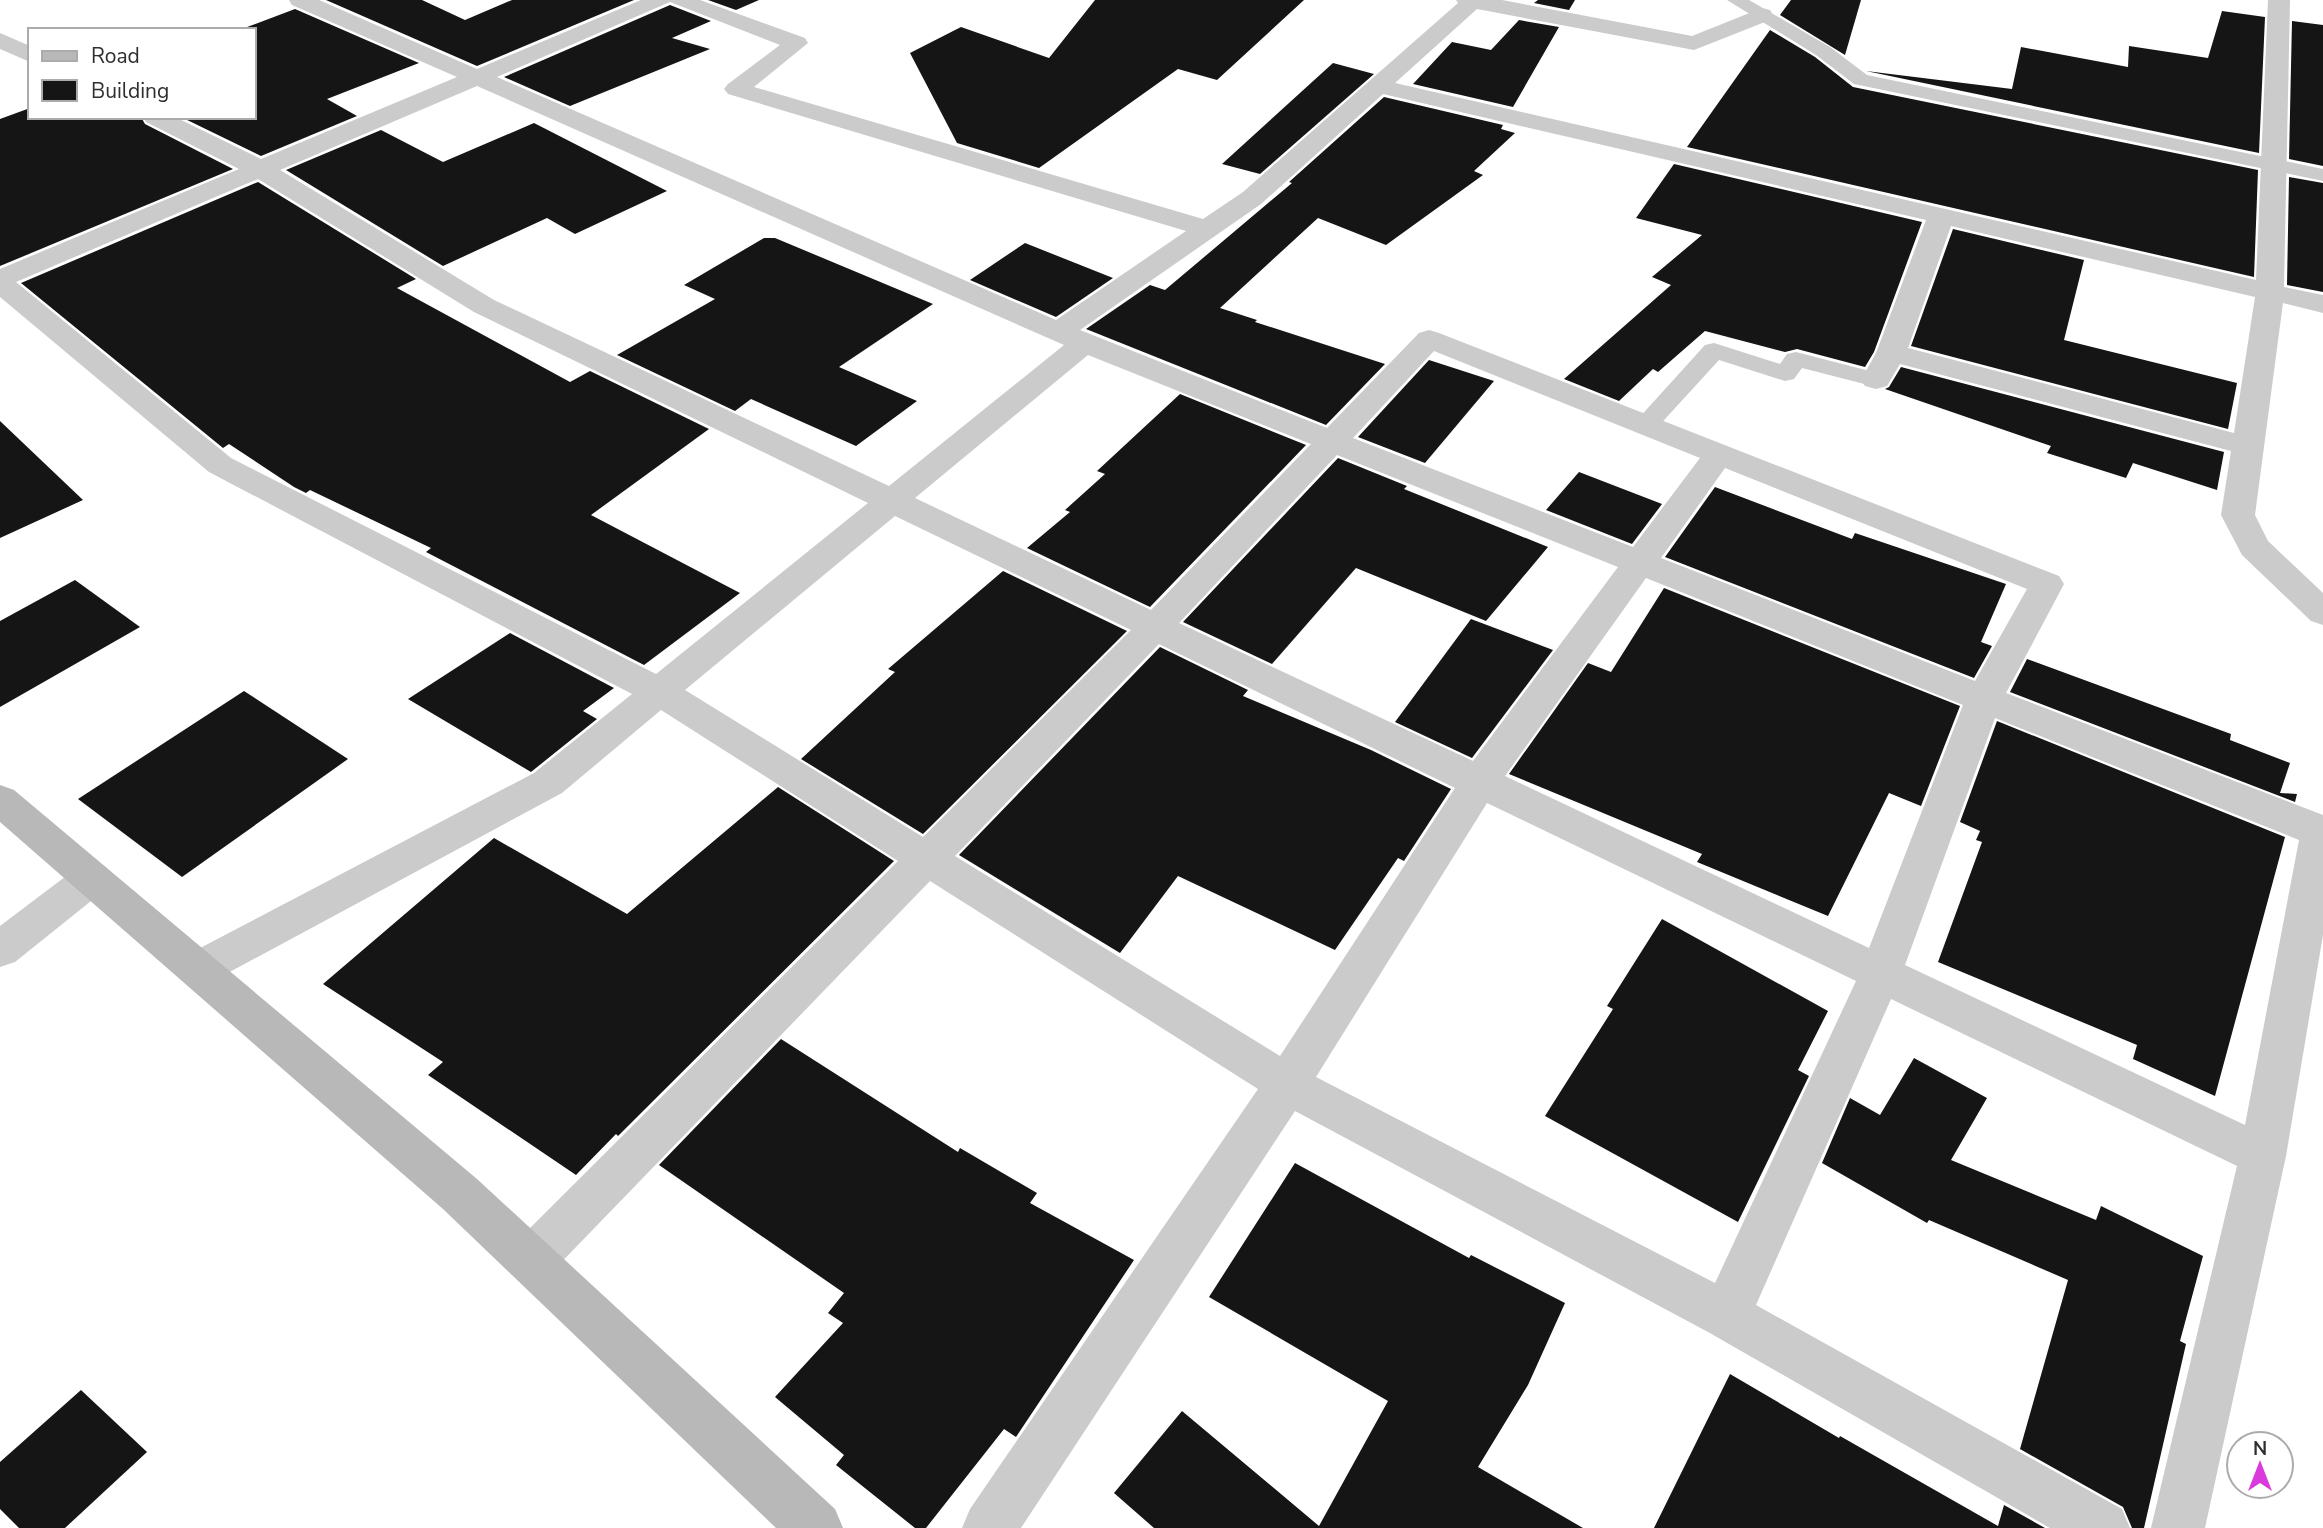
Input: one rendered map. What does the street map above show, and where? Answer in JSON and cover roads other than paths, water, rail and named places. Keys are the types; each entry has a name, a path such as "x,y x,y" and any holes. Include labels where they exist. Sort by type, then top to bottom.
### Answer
{"street":[{"path":"300,0 1071,338 2322,831 2263,1156 2178,1528"},
{"path":"660,0 0,281 220,465 660,692 1287,1084 1726,1315 2103,1528"},
{"path":"678,0 797,43 736,89 1207,229"},
{"path":"198,968 548,783 894,501 1071,338 1207,229 1252,198 1471,0 1694,43 1762,15"},
{"path":"2279,0 2270,292 2238,515 2254,547 2312,594 2323,614"},
{"path":"0,40 28,54"},
{"path":"1378,86 2323,304"},
{"path":"159,119 260,169 484,306 2263,1156"},
{"path":"1876,380 1891,353 1941,216"},
{"path":"531,1260 1156,626 1429,340 2047,584 1984,699 1881,973 1726,1315"},
{"path":"1891,353 2248,446"},
{"path":"989,1528 1287,1084 1480,781 1719,454"},
{"path":"0,800 460,1195 816,1528"},
{"path":"0,950 92,878"}],"lane":[{"path":"1736,0 1823,51 1861,80 2323,175"},
{"path":"1646,425 1714,350 1785,374 1796,359 1876,380"}]}
